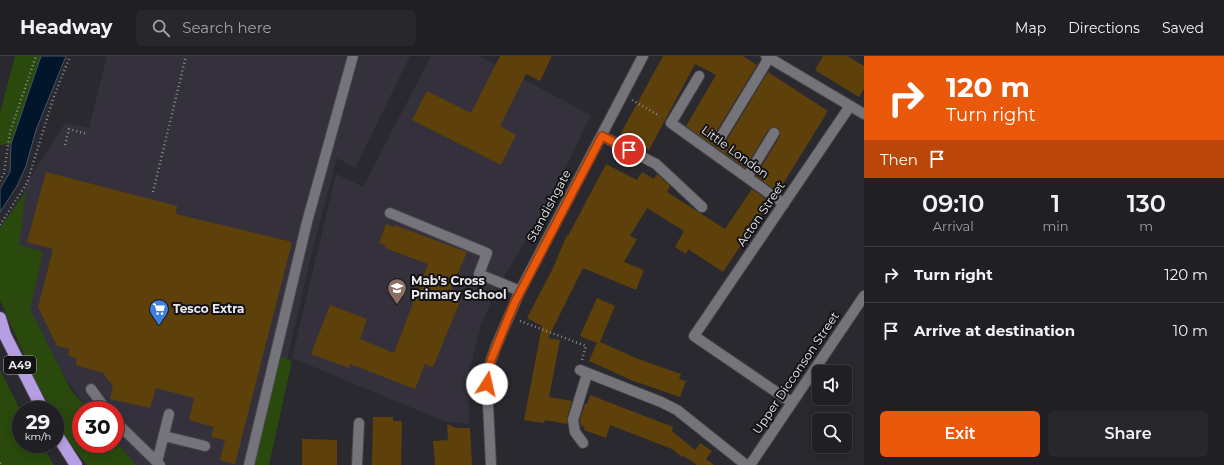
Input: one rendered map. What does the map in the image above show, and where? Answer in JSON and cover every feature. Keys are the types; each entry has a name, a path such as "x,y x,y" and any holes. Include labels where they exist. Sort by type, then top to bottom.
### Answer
{"highway":[{"name":"A49","path":"0,318 6,335 39,401"},
{"path":"64,446 76,465"}],"street":[{"path":"248,465 307,222 353,56"},
{"name":"Standishgate","path":"491,465 487,396 488,372 495,349 520,291 643,56"},
{"path":"719,140 768,57 864,114"},
{"path":"671,122 699,76"},
{"name":"Acton Street","path":"792,402 694,336 850,106"},
{"name":"Little London","path":"671,122 784,204"},
{"path":"747,177 774,133"},
{"path":"602,136 656,164 702,207"},
{"path":"390,213 487,253 479,274 520,291"},
{"name":"Upper Dicconson Street","path":"750,465 864,296"},
{"path":"582,442 575,432 573,420 584,372 661,402 676,410 746,465"},
{"path":"91,389 100,401"},
{"path":"159,464 169,414"},
{"path":"357,465 359,423"},
{"path":"124,430 159,464"},
{"path":"164,436 205,446"}],"path":[{"path":"0,181 4,173 10,132 36,56"},
{"path":"0,225 27,183 53,99 70,56"},
{"path":"153,192 186,56"},
{"path":"623,96 671,122"},
{"path":"65,145 68,129 88,134"},
{"path":"508,317 586,346 584,372"}],"shaded area":[{"path":"107,56 410,56 355,168 337,158 311,256 280,391 259,465 126,465 120,453 124,453 124,401 82,401 41,343 15,273 20,202 27,183 65,123 89,128"},
{"name":"Mab's Cross Primary School","path":"431,56 479,56 591,115 548,204 499,285 481,324 468,377 469,424 446,422 292,358 336,174 363,187"}],"green space":[{"path":"15,56 41,56 11,144 0,145 0,113"},
{"path":"26,191 19,245 43,252 30,309 71,390 81,401 72,401 72,446 64,434 64,401 47,401 37,384 0,300 0,228"},
{"path":"280,356 292,361 269,465 252,465"},
{"path":"0,370 16,401 12,401 12,453 47,453 54,465 0,465"},
{"path":"124,451 136,465 87,465 78,453 124,453"}],"water":[{"path":"41,56 66,56 36,130 26,166 17,186 0,212 0,189 10,172 11,144"}],"building":[{"path":"500,56 552,56 540,81 526,74 500,126 516,135 501,165 412,120 427,91 471,113"},
{"path":"663,56 743,56 757,65 713,137 713,143 716,146 722,146 725,143 768,72 828,111 778,192 756,176 780,136 778,128 774,127 768,130 745,168 686,126 716,75 695,64 649,150 621,133"},
{"path":"823,56 847,56 864,66 864,89 859,97 815,70"},
{"path":"606,164 637,180 642,172 654,179 657,174 670,186 667,192 725,229 752,189 770,202 723,272 688,249 686,254 675,247 684,231 647,208 630,236 637,239 624,262 644,270 636,290 583,268 548,338 560,340 549,397 572,401 567,418 567,424 545,420 544,423 524,420 542,326 527,318 553,268 567,235 568,236"},
{"name":"Tesco Extra","path":"46,172 177,206 176,214 292,242 235,464 220,460 225,440 211,437 214,427 189,420 194,398 156,388 150,408 110,399 113,386 103,373 76,365 77,359 68,355 69,349 57,346 38,307 53,249 27,242"},
{"path":"386,224 393,227 394,225 467,252 448,297 460,302 433,367 425,364 415,389 350,364 349,368 311,354 330,305 367,319 360,339 394,353 428,264 385,248 386,245 379,243"},
{"path":"597,298 615,306 600,342 638,359 681,374 679,379 686,381 680,397 631,380 589,361 597,343 580,336"},
{"path":"590,395 673,427 672,431 695,450 700,443 712,451 706,459 714,465 697,465 684,456 682,457 672,449 610,425 606,438 584,430 585,427 581,426 580,420 585,404 587,404"},
{"path":"373,417 393,417 393,421 402,421 401,465 372,465"},
{"path":"447,424 456,428 470,428 472,465 435,465 433,441 448,440"},
{"path":"302,439 337,440 337,465 302,465"}],"place":[{"name":"Mab's Cross Primary School","path":"397,305"},
{"name":"Tesco Extra","path":"159,326"}],"route":[{"path":"487,384 491,360 520,291 566,201 602,136 629,150"}]}
